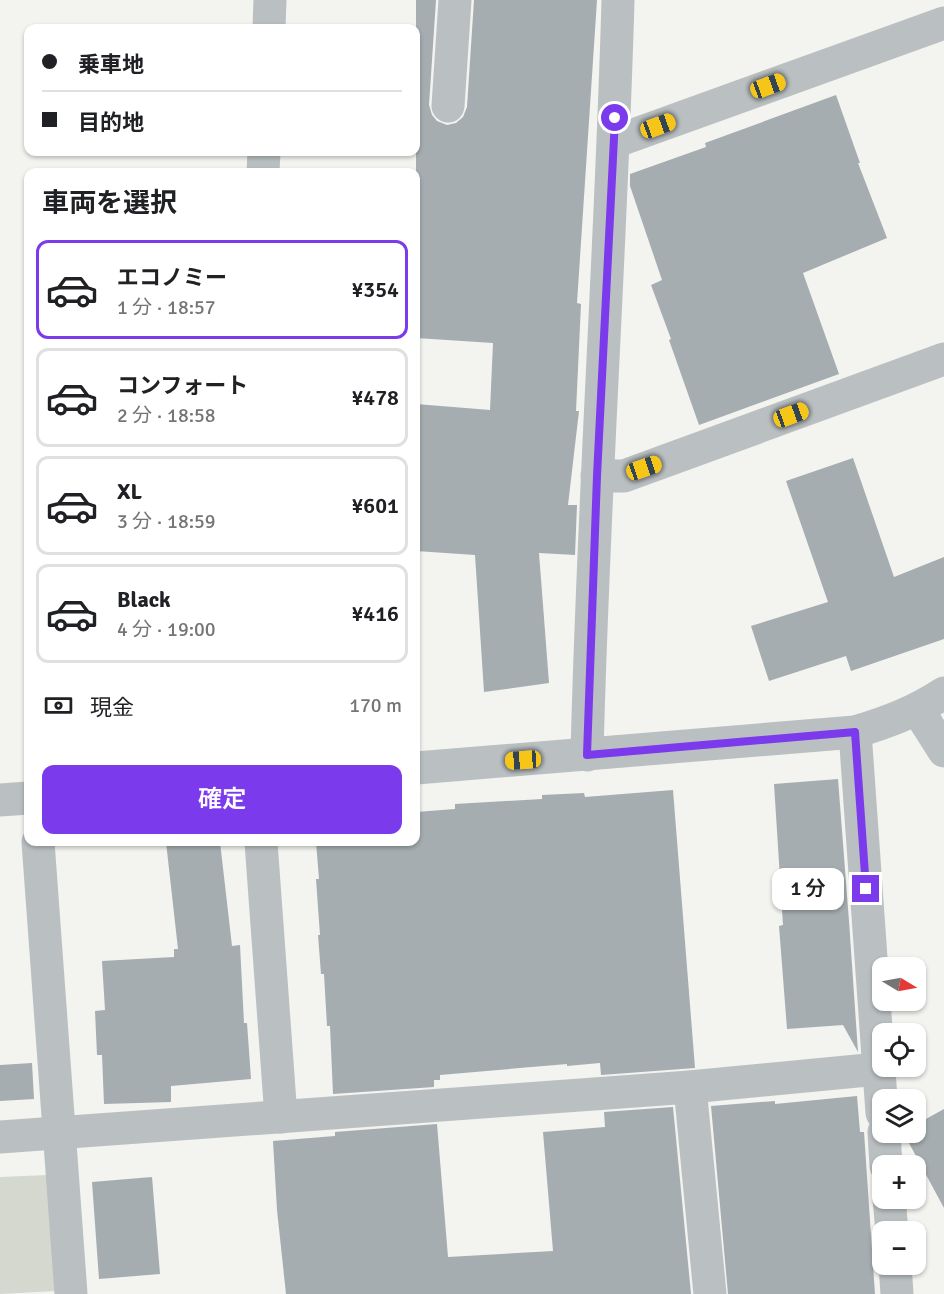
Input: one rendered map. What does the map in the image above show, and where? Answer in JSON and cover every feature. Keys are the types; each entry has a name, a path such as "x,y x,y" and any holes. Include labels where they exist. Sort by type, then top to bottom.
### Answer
{"street":[{"path":"269,24 270,0"},
{"path":"448,106 455,0"},
{"path":"587,755 618,0"},
{"path":"614,141 944,23"},
{"path":"597,476 624,476 944,359"},
{"path":"420,768 855,732 886,723 931,701 944,751"},
{"path":"855,732 875,1023"},
{"path":"0,800 24,798"},
{"path":"38,846 71,1294"},
{"path":"261,846 281,1117"},
{"path":"0,1137 690,1087 872,1070"},
{"path":"690,1087 710,1294"},
{"path":"896,1275 897,1294"}],"shaded area":[{"path":"47,1175 56,1291 0,1294 0,1177"}],"building":[{"path":"416,0 436,0 429,105 437,121 447,125 456,123 463,117 467,107 474,0 597,0 577,303 581,304 576,411 579,411 568,505 577,505 575,555 539,553 549,683 484,692 475,555 420,551 420,404 490,410 493,343 420,338 420,168 416,168 416,156 420,156 420,24 416,24"},
{"path":"836,95 860,163 858,163 887,238 803,273 839,374 699,425 651,285 662,280 630,186 630,174 706,147 705,143"},
{"path":"853,458 894,577 944,557 944,639 851,671 846,656 769,681 751,626 828,602 786,481"},
{"path":"838,779 858,1052 843,1025 787,1029 779,926 783,925 774,784"},
{"path":"673,790 695,1068 601,1075 600,1063 567,1066 567,1064 440,1075 440,1080 434,1080 434,1087 333,1094 330,1026 327,1026 324,974 321,974 318,935 320,935 316,879 319,879 316,846 420,846 420,812 455,809 455,804 542,799 542,795 584,793 585,797"},
{"path":"166,846 220,846 232,946 240,945 244,1023 247,1023 251,1079 171,1086 171,1102 104,1104 102,1055 97,1055 95,1011 105,1010 102,961 174,957 174,949 178,949"},
{"path":"32,1063 34,1099 0,1101 0,1065"},
{"path":"857,1096 860,1132 864,1132 875,1294 728,1294 711,1106 775,1101 775,1104"},
{"path":"673,1107 691,1294 286,1294 277,1210 273,1141 335,1136 335,1132 437,1124 448,1257 553,1251 543,1132 605,1127 604,1112"},
{"path":"944,1109 944,1208 926,1175 926,1155 915,1155 909,1143 926,1143 926,1119"},
{"path":"152,1177 160,1274 99,1279 92,1182"}],"route":[{"path":"615,118 597,476 587,755 855,732 866,889"}]}
